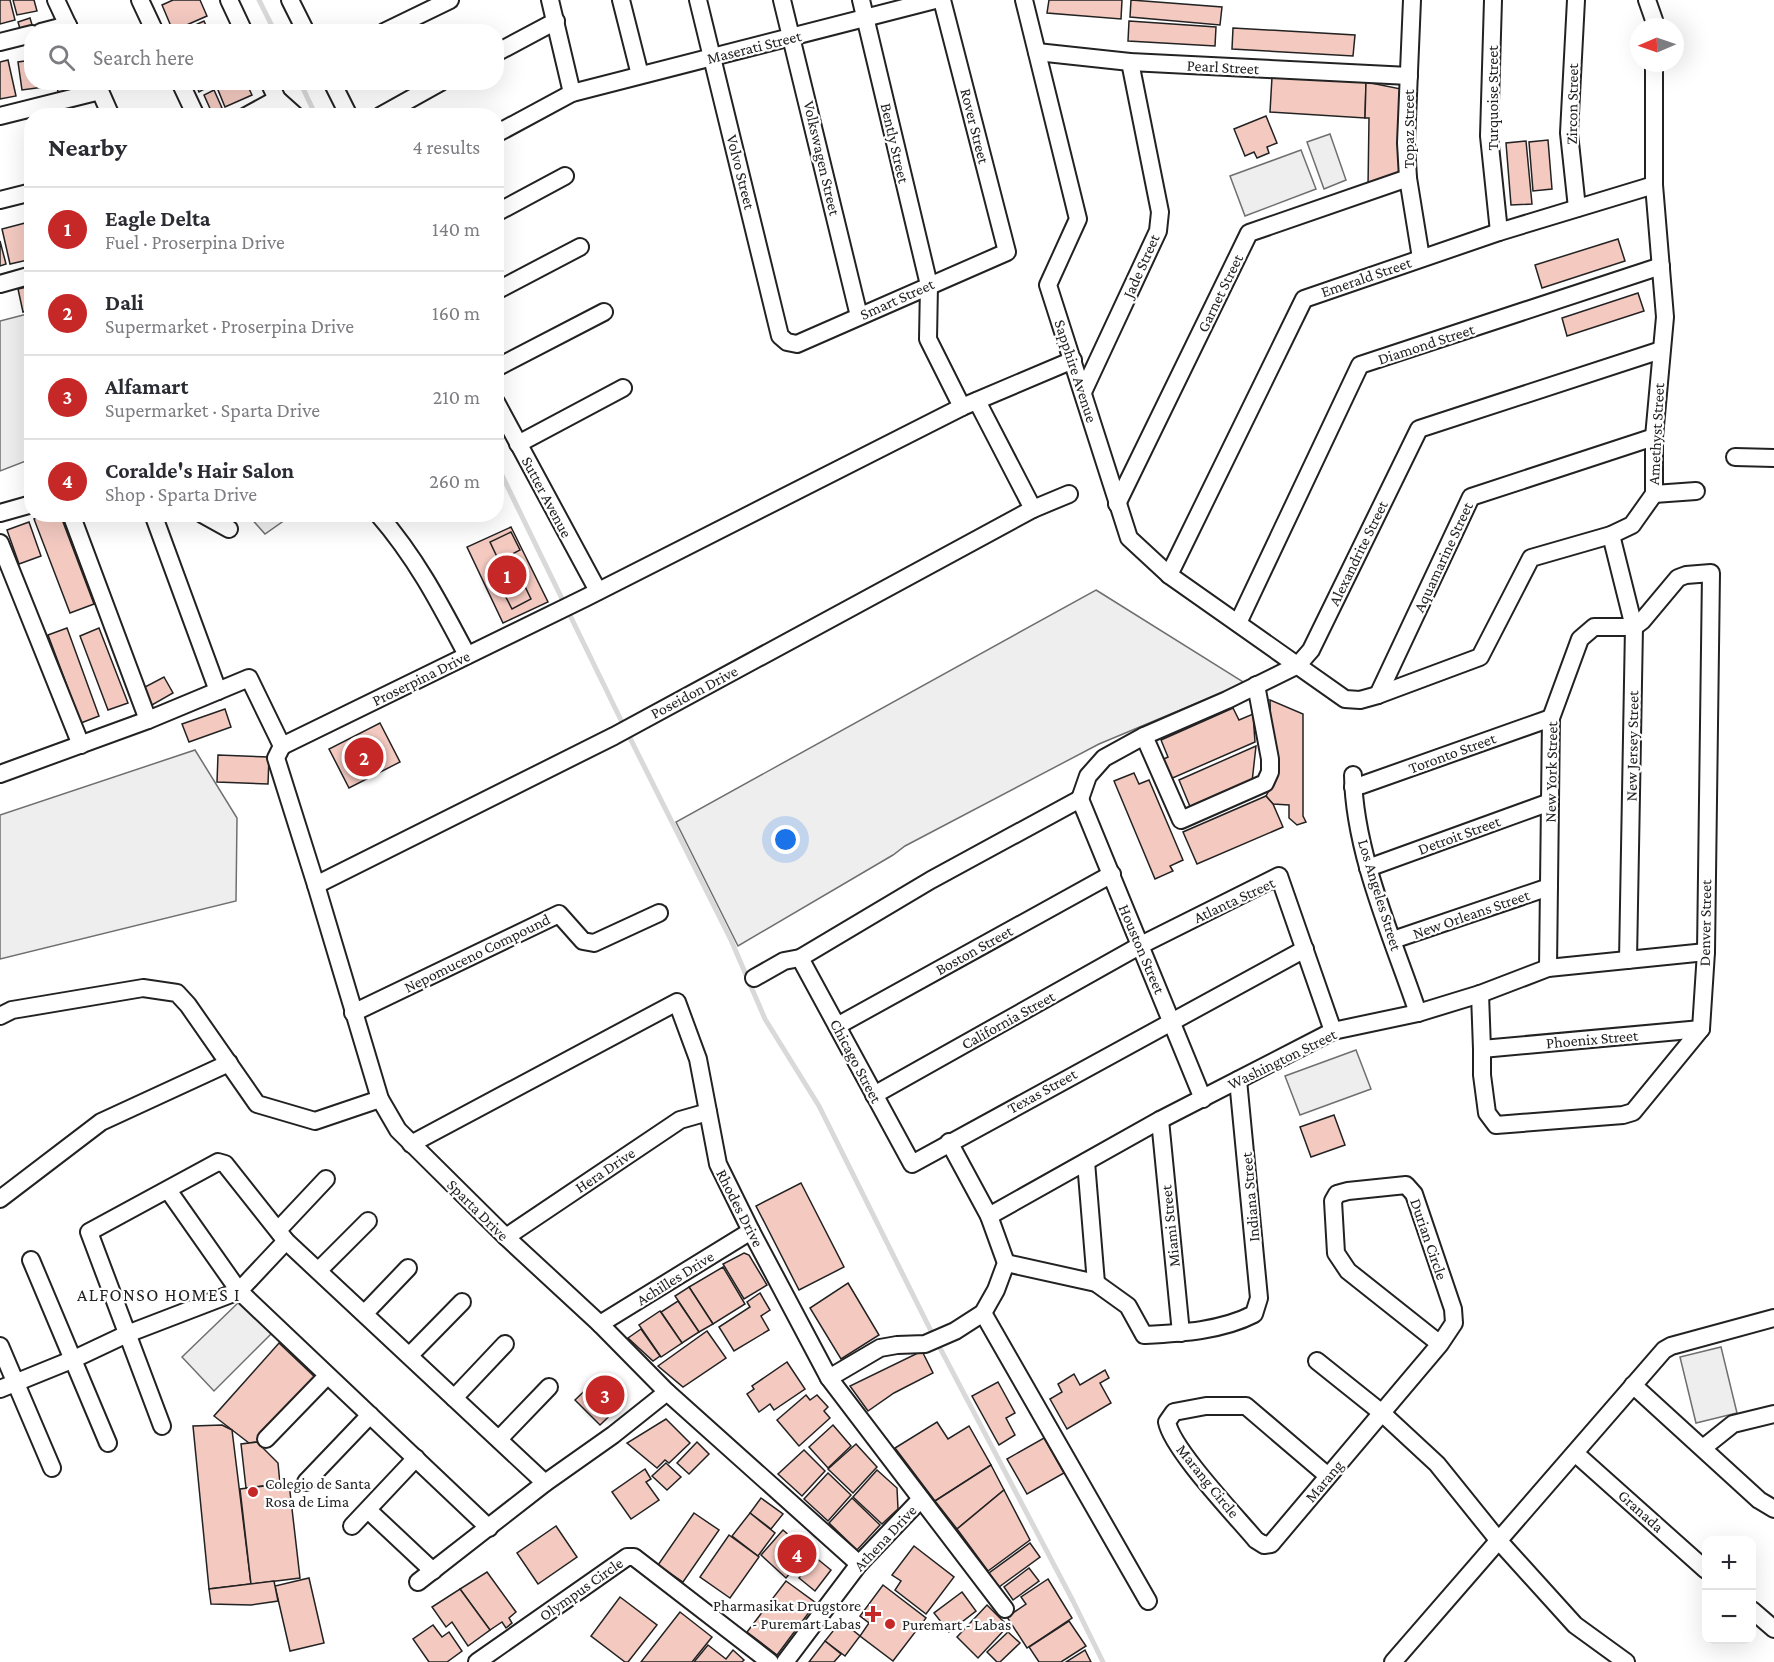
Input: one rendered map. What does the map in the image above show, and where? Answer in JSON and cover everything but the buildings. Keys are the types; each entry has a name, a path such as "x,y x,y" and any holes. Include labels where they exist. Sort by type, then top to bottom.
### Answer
{"street":[{"path":"56,0 67,24"},
{"path":"140,0 151,24"},
{"path":"229,0 240,24"},
{"path":"400,24 450,0"},
{"path":"550,0 572,93"},
{"path":"621,0 640,75"},
{"name":"Volvo Street","path":"698,0 780,336 787,342"},
{"name":"Volkswagen Street","path":"782,0 793,37 860,316"},
{"name":"Bently Street","path":"861,0 929,285 928,339 1033,509"},
{"name":"Maserati Street","path":"504,130 572,93 935,0"},
{"name":"Rover Street","path":"942,0 1007,252"},
{"name":"Sapphire Avenue","path":"1024,0 1078,219 1048,285 1129,538 1169,575 1298,665"},
{"name":"Topaz Street","path":"1412,0 1406,143 1408,178 1421,258"},
{"name":"Turquoise Street","path":"1493,0 1489,136 1499,232"},
{"name":"Zircon Street","path":"1576,0 1569,133 1577,208"},
{"path":"1647,0 1653,18"},
{"path":"293,1 303,24"},
{"path":"504,49 556,21"},
{"path":"0,42 24,36"},
{"name":"Pearl Street","path":"1037,52 1130,62 1409,76"},
{"name":"Jade Street","path":"1083,392 1158,231 1160,212 1130,62"},
{"name":"Amethyst Street","path":"1298,665 1345,699 1359,700 1480,657 1531,558 1611,535 1632,525 1654,494 1654,437 1665,316 1654,185 1654,72"},
{"path":"27,108 88,90"},
{"path":"99,90 107,108"},
{"path":"184,90 192,108"},
{"path":"273,90 277,99 289,108"},
{"path":"336,90 345,108"},
{"path":"394,108 427,90"},
{"path":"261,108 277,99"},
{"path":"0,116 24,109"},
{"path":"504,209 565,176"},
{"name":"Garnet Street","path":"1117,504 1249,234 1408,178"},
{"name":"Emerald Street","path":"1169,575 1304,299 1499,232 1654,185"},
{"path":"0,200 24,194"},
{"path":"504,287 580,247"},
{"name":"Smart Street","path":"787,342 798,344 1007,252"},
{"name":"Diamond Street","path":"1238,623 1360,366 1661,266"},
{"path":"0,284 24,277"},
{"path":"504,364 604,312"},
{"name":"Alexandrite Street","path":"1080,799 1088,776 1104,758 1144,736 1227,700 1298,665 1311,650 1419,429 1661,350"},
{"name":"Proserpina Drive","path":"282,746 592,594 969,404 1073,360"},
{"path":"518,444 623,388"},
{"name":"Sutter Avenue","path":"504,417 592,594"},
{"name":"Aquamarine Street","path":"1378,695 1471,496 1654,437"},
{"path":"1735,457 1774,458"},
{"path":"1654,494 1696,491"},
{"name":"Poseidon Drive","path":"316,885 614,736 1033,509 1069,494"},
{"path":"0,513 24,506"},
{"path":"74,522 148,720"},
{"path":"156,522 218,691"},
{"path":"216,522 229,529"},
{"path":"385,522 427,579 467,655"},
{"name":"New Jersey Street","path":"1611,535 1634,627 1628,960"},
{"path":"0,543 81,745"},
{"name":"Denver Street","path":"1634,627 1642,621 1678,578 1711,573 1706,952 1701,1029"},
{"name":"New York Street","path":"1548,968 1551,718 1580,639 1586,632 1594,627 1634,627"},
{"path":"0,774 148,720 249,678 282,746"},
{"path":"1144,736 1181,820 1265,783 1270,772 1270,759 1256,685"},
{"name":"Toronto Street","path":"1353,781 1362,785 1551,718"},
{"name":"Sparta Drive","path":"282,746 276,758 353,1013 380,1099 398,1130 506,1237 600,1324 667,1392 858,1564"},
{"name":"Los Angeles Street","path":"1353,781 1355,809 1368,868 1418,1013"},
{"path":"754,978 784,961 800,958 931,880 1080,799"},
{"name":"Houston Street","path":"1080,799 1203,1099"},
{"name":"Detroit Street","path":"1368,868 1550,802"},
{"name":"Boston Street","path":"837,1026 1112,874"},
{"name":"Atlanta Street","path":"1141,945 1279,876 1333,1031"},
{"name":"New Orleans Street","path":"1393,940 1549,887"},
{"name":"Nepomuceno Compound","path":"353,1013 559,914 583,941 594,943 659,913"},
{"name":"California Street","path":"874,1095 1141,945"},
{"name":"Texas Street","path":"912,1164 1305,948"},
{"name":"Washington Street","path":"989,1216 1160,1120 1333,1031 1418,1013 1480,994 1548,968 1706,952"},
{"name":"Chicago Street","path":"800,958 912,1164"},
{"path":"0,1016 12,1010 143,988 177,993 188,1005 257,1104 315,1121 380,1099"},
{"path":"1480,994 1482,1075 1488,1113 1496,1125 1633,1112 1701,1029"},
{"name":"Rhodes Drive","path":"411,1144 676,1002 698,1059 718,1164 751,1232 829,1378 1005,1609"},
{"name":"Phoenix Street","path":"1482,1049 1701,1029"},
{"path":"0,1199 101,1122 229,1063"},
{"name":"Indiana Street","path":"1181,1333 1236,1323 1254,1314 1259,1298 1238,1080"},
{"name":"Hera Drive","path":"506,1237 680,1120 708,1112"},
{"name":"Miami Street","path":"1160,1120 1181,1333"},
{"path":"829,1378 879,1348 925,1344 955,1331 983,1312 996,1290 1006,1263 989,1216 949,1142"},
{"path":"162,1426 89,1232 218,1162 225,1164 282,1235 545,1483"},
{"path":"1086,1162 1096,1282"},
{"path":"8,1385 74,1359 127,1334 239,1291 326,1179"},
{"name":"Durian Circle","path":"1382,1413 1440,1344 1454,1323 1453,1309 1414,1194 1406,1185 1338,1194 1333,1201 1336,1253 1348,1271 1440,1344"},
{"path":"168,1190 239,1291 489,1528"},
{"path":"319,1270 368,1221"},
{"name":"Achilles Drive","path":"600,1324 751,1232"},
{"path":"31,1260 108,1443"},
{"path":"1006,1263 1096,1282 1128,1306 1144,1335 1181,1333"},
{"path":"365,1314 408,1268"},
{"path":"410,1355 462,1302"},
{"path":"983,1312 1148,1601"},
{"path":"1393,1662 1660,1354 1671,1346 1774,1318"},
{"path":"454,1398 505,1344"},
{"path":"0,1346 8,1385 52,1468"},
{"path":"1317,1361 1382,1413 1437,1464 1499,1541 1575,1625 1626,1662"},
{"path":"266,1439 327,1376"},
{"path":"1633,1385 1759,1500 1774,1509"},
{"path":"499,1439 549,1387"},
{"path":"418,1582 667,1392"},
{"name":"Marang Circle","path":"1263,1545 1256,1540 1168,1431 1167,1422 1174,1412 1206,1406 1246,1406 1328,1476"},
{"name":"Marang","path":"1263,1545 1271,1544 1382,1413"},
{"path":"1703,1448 1733,1424 1774,1414"},
{"path":"306,1482 370,1415"},
{"name":"Granada","path":"1575,1453 1702,1566"},
{"path":"352,1526 416,1458"},
{"name":"Athena Drive","path":"785,1662 858,1564 920,1500"},
{"path":"368,1510 433,1571"},
{"name":"Olympus Circle","path":"477,1662 627,1557 634,1557 770,1662"},
{"path":"1756,1613 1774,1629"}],"shaded area":[{"path":"1330,134 1346,180 1324,189 1307,142"},
{"path":"1301,150 1316,189 1245,216 1230,176"},
{"path":"24,315 24,462 0,471 0,321"},
{"path":"254,522 282,522 265,534"},
{"path":"1096,590 1245,683 1099,744 905,846 738,946 676,822"},
{"path":"195,750 237,818 236,901 0,959 0,815"},
{"path":"1356,1050 1371,1089 1300,1115 1285,1076"},
{"path":"240,1301 272,1333 214,1391 182,1357"},
{"path":"1721,1347 1737,1413 1696,1423 1680,1357"}],"waterway":[{"path":"259,0 271,24"},
{"path":"304,90 312,108"},
{"path":"504,479 731,940 765,1019 819,1106 929,1327 1103,1662"}],"place":[{"name":"Eagle Delta","path":"507,575"},
{"name":"Dali","path":"364,757"},
{"name":"Alfamart","path":"605,1395"},
{"name":"Colegio de Santa Rosa de Lima","path":"253,1492"},
{"name":"Coralde's Hair Salon","path":"797,1554"},
{"name":"Pharmasikat Drugstore - Puremart Labas","path":"873,1614"},
{"name":"Puremart - Labas","path":"890,1624"}],"district":[{"name":"ALFONSO HOMES I","path":"159,1295"}]}
